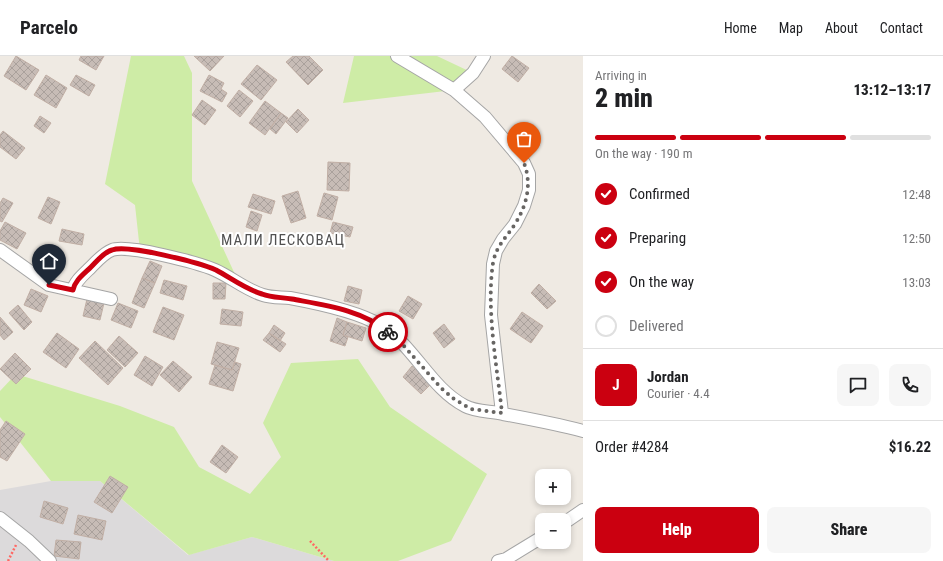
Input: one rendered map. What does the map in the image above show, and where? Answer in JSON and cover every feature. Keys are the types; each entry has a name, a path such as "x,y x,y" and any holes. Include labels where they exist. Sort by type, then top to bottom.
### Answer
{"street":[{"path":"397,56 454,90 485,117 524,163 529,174 529,190 524,206 515,224 502,239 496,251 493,264 491,315 502,413"},
{"path":"454,90 473,73 484,56"},
{"path":"73,290 76,282 103,255 112,250 120,249 140,251 187,261 214,270 262,294 337,309 381,325 404,346 441,388 454,399 471,409 502,413 583,431"},
{"path":"0,250 49,285 111,299"},
{"path":"571,518 583,510"},
{"path":"0,518 50,561"},
{"path":"498,561 506,558 535,540"}],"path":[{"path":"8,561 21,535"},
{"path":"310,541 329,561"}],"shaded area":[{"path":"51,481 100,481 188,555 252,537 334,561 0,561 0,490"}],"green space":[{"path":"131,56 184,56 192,73 192,181 239,283 140,251 135,205 105,184"},
{"path":"354,56 437,56 473,73 454,90 343,103"},
{"path":"358,359 390,407 487,474 451,541 398,561 334,561 252,537 189,555 100,481 51,481 0,417 0,391 16,374 120,406 174,427 199,467 250,494 281,457 263,423 291,363"}],"building":[{"path":"16,56 39,70 26,90 4,76"},
{"path":"81,56 104,56 96,70 79,60"},
{"path":"194,56 224,56 210,71"},
{"path":"293,56 309,56 323,70 308,85 286,62"},
{"path":"512,56 529,68 518,82 502,69"},
{"path":"257,65 277,80 261,100 241,84"},
{"path":"46,75 67,88 56,108 34,95"},
{"path":"76,75 95,85 89,96 70,85"},
{"path":"209,75 224,83 221,89 227,93 222,102 200,91"},
{"path":"239,90 253,101 240,117 227,106"},
{"path":"202,100 216,110 205,125 192,115"},
{"path":"265,101 281,113 265,135 249,123"},
{"path":"298,109 309,120 297,133 286,122"},
{"path":"281,113 288,118 276,134 270,129"},
{"path":"40,116 51,123 44,133 34,126"},
{"path":"3,131 25,148 16,159 0,147 0,135"},
{"path":"328,162 350,163 349,191 327,190"},
{"path":"298,191 306,218 291,223 282,196"},
{"path":"324,193 338,197 332,220 317,216"},
{"path":"253,194 275,201 271,214 248,207"},
{"path":"48,197 60,202 51,224 38,218"},
{"path":"3,198 13,203 2,222 0,221 0,203"},
{"path":"251,211 262,215 257,231 246,227"},
{"path":"5,222 26,233 17,249 0,240 0,231"},
{"path":"333,222 353,227 350,237 330,233"},
{"path":"62,229 84,234 82,245 59,241"},
{"path":"150,261 162,266 155,283 142,278"},
{"path":"142,278 155,283 144,308 132,303"},
{"path":"164,280 187,286 183,300 160,293"},
{"path":"213,283 226,283 225,299 213,299"},
{"path":"539,284 556,301 547,309 531,293"},
{"path":"348,286 362,290 359,304 344,301"},
{"path":"31,289 48,296 41,312 24,305"},
{"path":"408,296 422,304 413,319 399,311"},
{"path":"87,299 104,303 100,320 83,316"},
{"path":"118,303 138,311 131,328 111,320"},
{"path":"18,305 32,322 24,330 9,313"},
{"path":"163,307 184,315 174,340 153,332"},
{"path":"222,309 243,312 241,326 220,324"},
{"path":"522,312 543,326 531,343 510,329"},
{"path":"0,317 13,332 4,340 0,335"},
{"path":"337,318 347,322 343,335 348,337 345,346 330,341"},
{"path":"347,322 366,328 362,341 343,335"},
{"path":"444,324 455,339 444,348 433,333"},
{"path":"274,325 285,333 280,341 269,333"},
{"path":"57,333 79,349 66,368 43,352"},
{"path":"269,333 286,344 280,352 263,340"},
{"path":"119,336 138,353 125,367 107,350"},
{"path":"95,341 123,368 108,385 79,358"},
{"path":"217,342 239,348 232,370 211,364"},
{"path":"15,353 31,369 16,384 0,369"},
{"path":"145,356 163,367 152,386 134,375"},
{"path":"173,361 192,377 179,392 160,375"},
{"path":"235,362 241,364 233,391 209,384 215,365 232,370"},
{"path":"412,366 432,383 421,394 403,377"},
{"path":"6,421 25,434 7,461 0,457 0,430"},
{"path":"222,445 238,457 226,473 210,462"},
{"path":"110,476 128,487 112,513 94,502"},
{"path":"44,501 68,508 63,524 40,517"},
{"path":"78,515 106,521 102,540 74,534"},
{"path":"56,540 81,542 79,559 54,556"}],"way so far":[{"path":"388,332 404,346 425,368 441,388 454,399 471,409 502,413 491,315 493,264 496,251 502,239 515,224 524,206 529,190 529,174 524,163"}],"district":[{"name":"МАЛИ ЛЕСКОВАЦ","path":"283,240"}],"route":[{"path":"49,285 73,290 76,282 103,255 112,250 120,249 140,251 187,261 214,270 253,291 274,298 292,299 337,309 365,318 381,325 388,332"}]}
